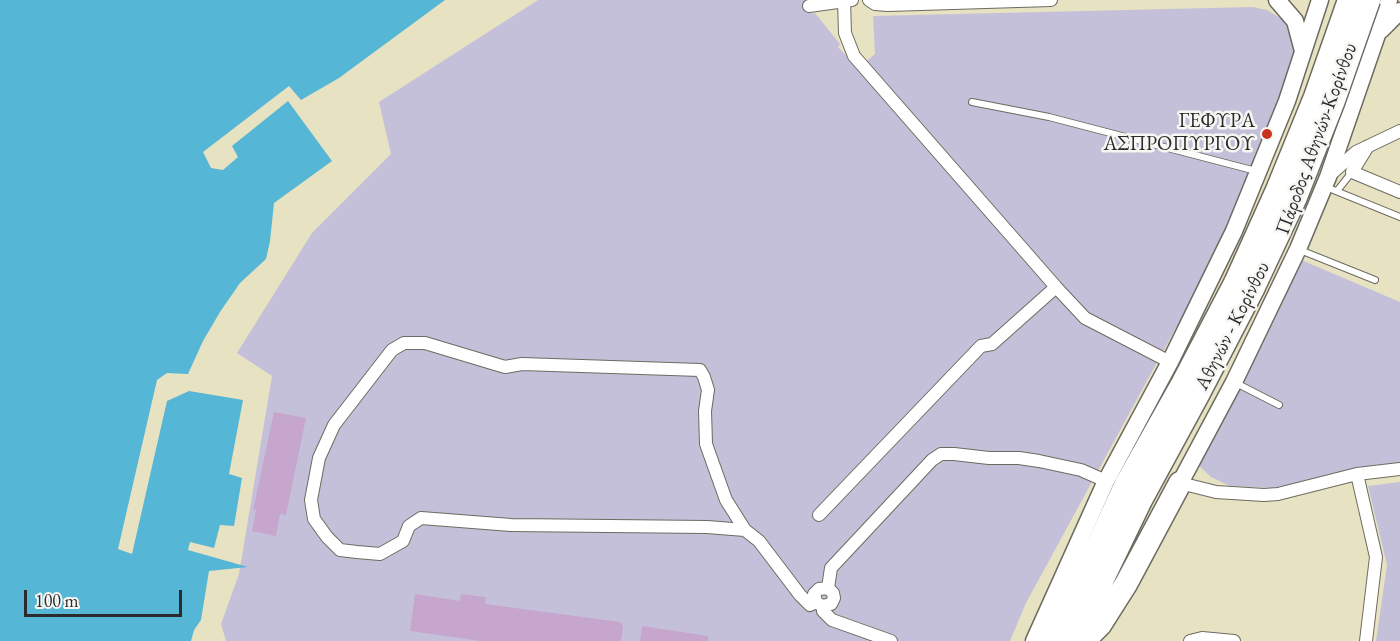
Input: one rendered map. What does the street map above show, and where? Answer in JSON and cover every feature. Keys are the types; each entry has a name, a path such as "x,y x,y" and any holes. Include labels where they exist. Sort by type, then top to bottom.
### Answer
{"highway":[{"name":"Αθηνών - Κορίνθου","path":"1073,641 1141,500 1198,395 1244,285 1277,190 1315,97 1348,0"},
{"name":"Αθηνών - Κορίνθου","path":"1053,641 1126,484 1296,197 1333,104 1369,0"},
{"path":"1084,641 1100,625 1121,592 1180,483"}],"main road":[{"path":"1276,0 1295,21 1303,52"},
{"path":"1034,641 1106,481 1170,362 1234,231 1260,172 1287,101 1320,0"},
{"path":"1357,0 1368,21 1372,50"},
{"name":"Πάροδος Αθηνών-Κορίνθου","path":"1180,483 1234,382 1329,185 1389,0"},
{"path":"1378,33 1400,11"},
{"path":"1303,52 1316,43 1333,40 1341,42 1355,50 1364,64 1365,72"}],"street":[{"path":"869,0 875,4 885,5 1051,0"},
{"path":"809,6 848,1 845,33 854,56 1056,287 1085,318 1170,362"},
{"path":"1329,185 1349,157 1400,131"},
{"path":"1368,146 1352,172 1400,192"},
{"path":"819,515 981,346 992,344 1056,287"},
{"path":"745,530 696,526 511,525 421,518 409,526 403,541 380,554 340,550 314,519 310,500 318,458 334,425 392,350 404,343 425,343 505,367 522,364 700,370 708,390 705,411 706,444 726,500 745,530 759,541 800,595 819,607 832,620 891,641"},
{"path":"819,607 831,604 834,598 828,588 831,568 932,460 941,454 1039,461 1081,470 1106,481"},
{"path":"1180,483 1215,492 1264,495 1278,494 1357,474 1400,469"},
{"path":"1357,474 1376,557 1366,641"},
{"path":"1190,641 1202,638 1234,641"}],"lane":[{"path":"972,102 1049,117 1260,172"},
{"path":"1329,185 1352,172"},
{"path":"1329,185 1400,217"},
{"path":"1298,249 1375,280"},
{"path":"1234,382 1279,405"}],"shaded area":[{"path":"538,0 807,0 812,14 815,13 840,44 838,47 858,68 875,54 873,16 1253,7 1267,10 1282,19 1291,34 1294,52 1291,72 1227,234 1026,603 1010,641 226,641 221,624 239,574 272,376 237,353 312,233 391,154 379,102"},
{"path":"1299,259 1400,302 1400,464 1330,475 1274,488 1230,486 1211,477 1197,464 1246,378"},
{"path":"1400,482 1400,641 1376,641 1387,565 1368,486"}],"water":[{"path":"0,0 445,0 339,78 301,100 289,86 203,152 211,168 223,170 238,157 232,146 288,101 332,161 274,203 266,259 240,283 220,312 203,341 188,374 167,373 157,380 118,549 132,554 167,401 189,391 243,400 229,474 242,478 234,526 220,525 214,548 190,542 188,550 248,567 209,571 201,620 194,630 191,641 0,641"}],"building":[{"path":"274,412 306,418 286,515 280,514 276,536 252,531 256,510 253,510"},
{"path":"415,594 460,601 461,594 486,597 485,604 620,622 623,626 621,641 481,641 410,631"},
{"path":"642,626 708,636 708,641 640,641"}],"place":[{"name":"ΓΕΦΥΡΑ ΑΣΠΡΟΠΥΡΓΟΥ","path":"1267,134"}]}
